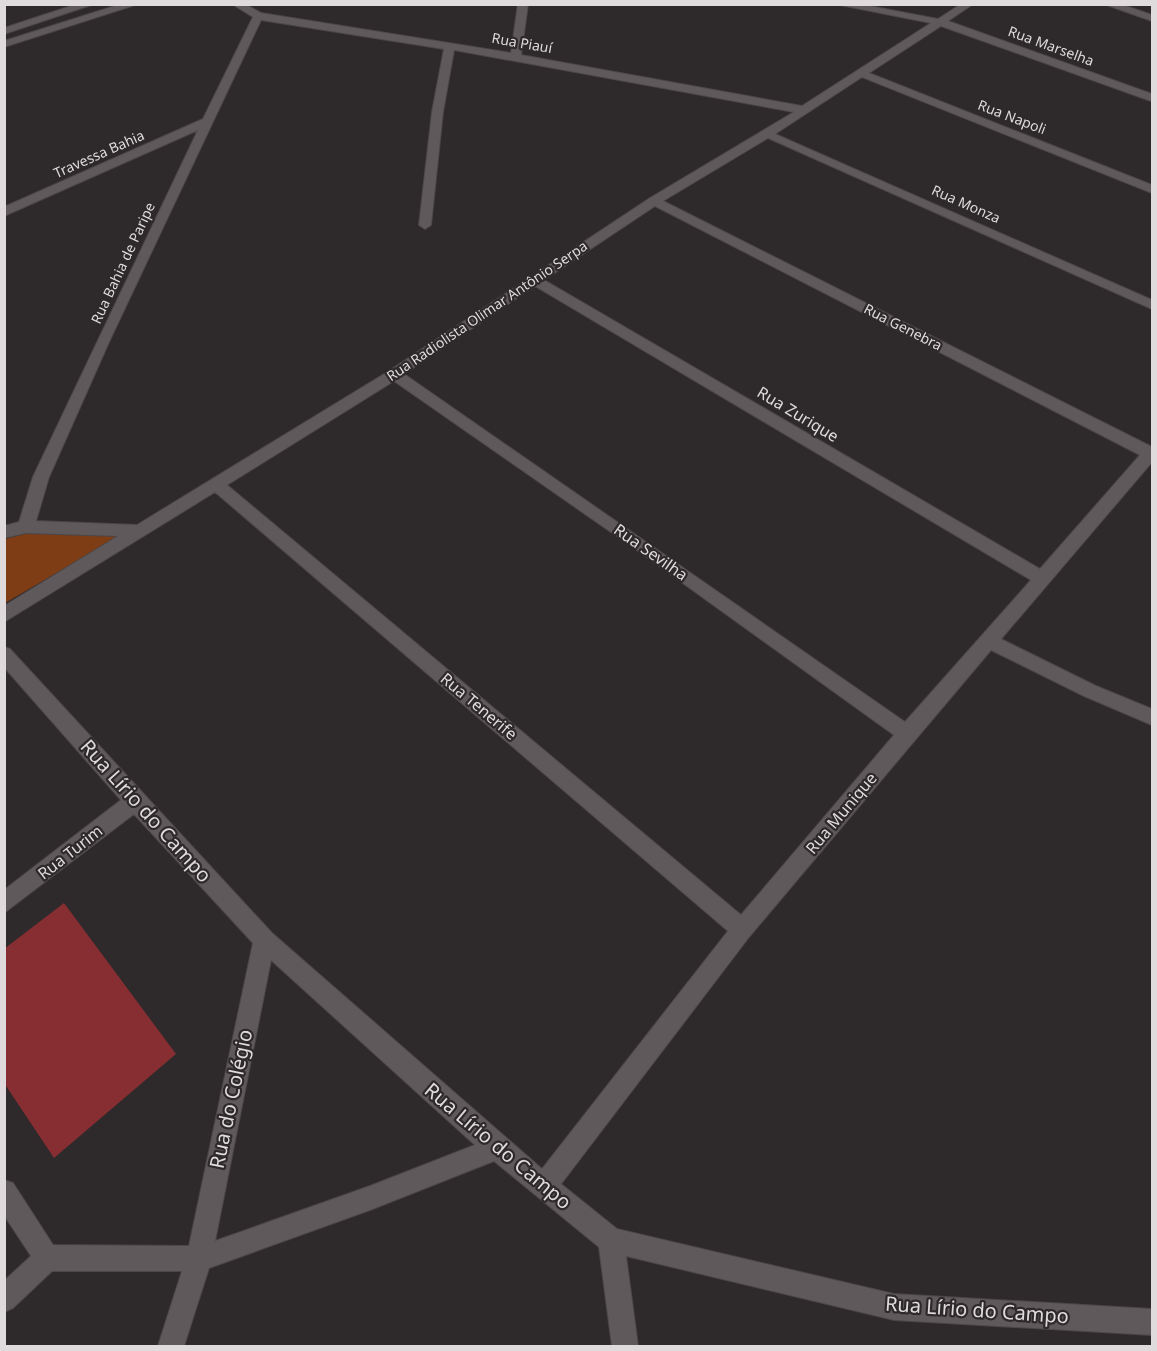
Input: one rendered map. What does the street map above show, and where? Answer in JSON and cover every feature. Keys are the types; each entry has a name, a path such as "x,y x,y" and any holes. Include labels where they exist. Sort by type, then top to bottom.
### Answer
{"street":[{"path":"4,31 89,4"},
{"path":"4,44 133,4"},
{"name":"Rua Piauí","path":"237,4 258,16 450,45 804,110"},
{"path":"516,57 523,4"},
{"name":"Rua Marselha","path":"840,4 940,22 1152,98"},
{"name":"Rua Radiolista Olimar Antônio Serpa","path":"4,615 394,374 654,201 767,134 968,4"},
{"path":"1109,4 1152,18"},
{"name":"Rua Bahia de Paripe","path":"27,527 41,477 206,122 258,16"},
{"path":"425,225 436,145 438,92 450,45"},
{"name":"Rua Napoli","path":"860,73 1152,189"},
{"name":"Travessa Bahia","path":"4,212 206,122"},
{"name":"Rua Monza","path":"767,134 1152,305"},
{"name":"Rua Genebra","path":"654,201 1152,453"},
{"name":"Rua Zurique","path":"534,280 1043,579"},
{"name":"Rua Sevilha","path":"394,374 647,549 907,734"},
{"name":"Rua Munique","path":"544,1186 742,930 907,734 1152,453"},
{"name":"Rua Tenerife","path":"215,483 742,930"},
{"path":"4,532 27,527 143,531"},
{"path":"989,641 1090,692 1152,717"},
{"name":"Rua Lírio do Campo","path":"4,654 135,801 264,940 497,1148 611,1240 894,1307 1152,1322"},
{"name":"Rua Turim","path":"4,903 135,801"},
{"name":"Rua do Colégio","path":"171,1347 199,1259 264,940"},
{"path":"4,1299 47,1258 199,1259 370,1198 497,1148"},
{"path":"4,1192 47,1258"},
{"path":"611,1240 625,1347"}],"shaded area":[{"path":"28,533 120,536 5,603 5,539"}],"building":[{"path":"64,903 176,1054 54,1158 4,1083 4,949"}]}
